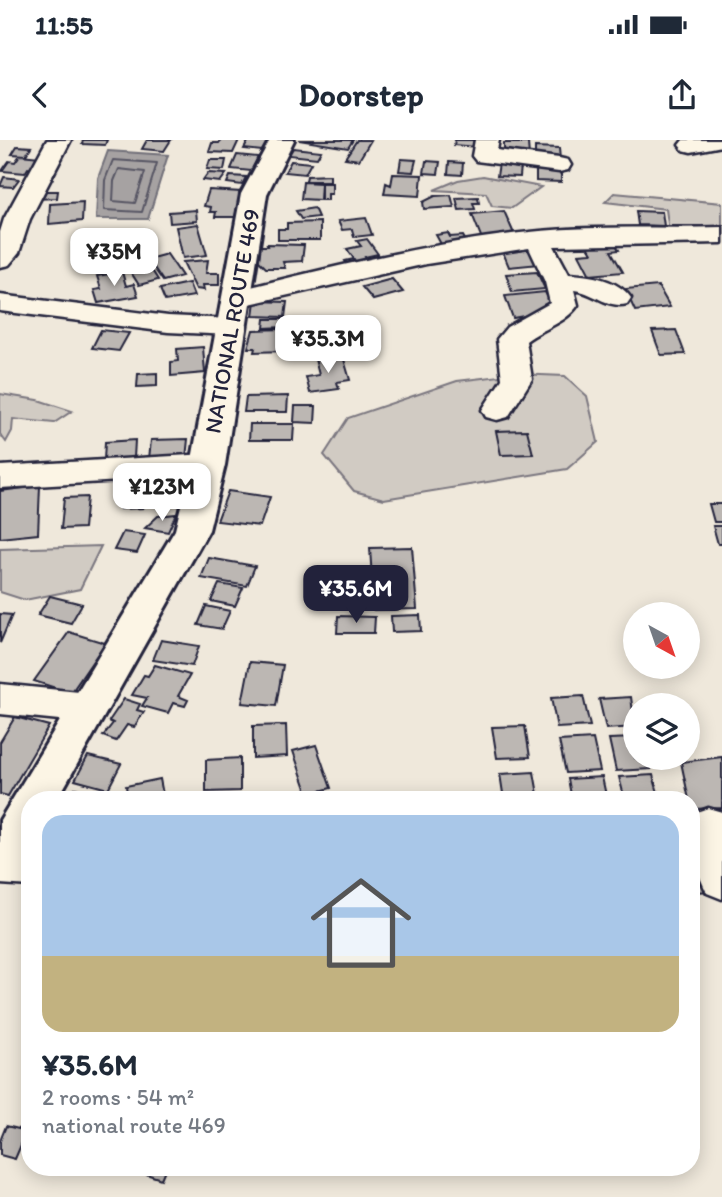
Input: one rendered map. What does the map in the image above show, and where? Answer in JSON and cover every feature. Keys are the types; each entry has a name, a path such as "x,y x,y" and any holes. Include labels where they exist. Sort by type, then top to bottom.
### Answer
{"highway":[{"name":"NATIONAL ROUTE 469","path":"40,791 192,530 208,465 247,221 254,194 282,140"},
{"path":"0,858 21,823"}],"street":[{"path":"0,259 6,253 8,219 59,140"},
{"path":"487,140 484,156 559,164"},
{"path":"691,145 719,140"},
{"path":"0,303 169,324 234,313 432,255 538,239 590,235 722,235"},
{"path":"497,410 517,379 511,339 520,329 556,315 564,305 559,282 538,239"},
{"path":"559,282 589,282 617,298"},
{"path":"0,477 208,465"},
{"path":"0,699 89,708"},
{"path":"707,825 722,880"},
{"path":"0,866 21,867"}],"shaded area":[{"path":"483,176 541,187 512,208 492,206 486,193 434,190 458,180"},
{"path":"614,193 722,203 722,229 669,232 666,209 605,202"},
{"path":"517,374 565,376 587,396 598,442 567,469 384,499 354,491 324,455 348,418 457,381"},
{"path":"0,394 38,400 72,411 54,423 13,419 12,431 6,442 0,434"},
{"path":"101,546 80,589 25,600 0,592 0,549"}],"water":[{"path":"108,151 168,155 148,219 96,219 98,178"}],"building":[{"path":"83,140 107,140 105,145 82,144"},
{"path":"147,140 171,140 164,151 142,149"},
{"path":"221,140 239,140 233,153 209,152 212,143 219,143"},
{"path":"249,140 269,140 262,151 244,149"},
{"path":"299,140 353,140 348,148"},
{"path":"357,140 371,140 359,160 345,158"},
{"path":"455,140 478,140 476,147 454,145"},
{"path":"504,143 528,143 529,156 504,155"},
{"path":"17,146 31,147 26,155 12,154"},
{"path":"535,147 559,148 560,160 535,159"},
{"path":"293,148 321,151 317,158 289,155"},
{"path":"20,155 41,157 33,169 28,168 25,173 2,171 9,161 15,162"},
{"path":"237,155 258,157 251,171 231,169"},
{"path":"401,159 416,160 413,172 399,171"},
{"path":"210,160 226,160 224,170 207,169"},
{"path":"291,161 311,163 305,174 285,172"},
{"path":"426,161 440,162 438,174 424,173"},
{"path":"449,162 463,163 462,175 448,174"},
{"path":"499,163 521,165 520,177 497,176"},
{"path":"536,168 561,169 561,182 536,181"},
{"path":"208,173 226,174 220,182 203,180"},
{"path":"393,174 422,175 420,196 384,194 386,183 391,185"},
{"path":"330,175 330,181 306,181 307,176"},
{"path":"230,176 246,177 242,185 227,183"},
{"path":"4,177 19,179 13,187 0,186"},
{"path":"303,182 321,183 320,200 301,199"},
{"path":"321,183 332,183 332,194 328,194 328,200 321,200"},
{"path":"47,187 46,191 58,191 57,198 36,199 39,188"},
{"path":"209,190 241,192 235,217 215,217 216,212 210,212 211,207 204,206"},
{"path":"451,195 454,207 424,209 423,202 435,196"},
{"path":"478,197 479,203 473,203 475,209 459,210 456,198"},
{"path":"83,202 82,221 49,224 50,204"},
{"path":"314,208 318,217 301,219 296,211"},
{"path":"196,210 197,221 170,223 169,212"},
{"path":"504,211 515,236 482,239 472,214"},
{"path":"636,211 662,212 664,226 638,225"},
{"path":"366,218 372,235 354,237 352,229 342,230 338,221"},
{"path":"320,222 320,240 278,240 278,229 287,229 287,223"},
{"path":"198,224 207,255 183,258 176,227"},
{"path":"448,233 450,237 463,236 467,243 442,246 436,235"},
{"path":"367,239 378,254 365,257 368,262 348,266 345,261 354,259 347,249 361,246 357,241"},
{"path":"613,240 619,250 611,251 623,272 590,275 579,254 592,253 586,243"},
{"path":"267,244 304,245 302,261 283,262 285,268 266,268 259,261 260,246 268,246"},
{"path":"533,248 540,264 509,267 502,250"},
{"path":"167,254 182,276 163,281 148,259"},
{"path":"144,258 158,280 139,285 125,263"},
{"path":"208,260 206,273 219,273 219,285 203,285 204,290 196,289 183,262"},
{"path":"122,272 126,286 134,284 138,296 98,303 94,290 101,289 97,276"},
{"path":"537,272 545,289 512,292 506,274"},
{"path":"392,279 403,292 373,300 362,287"},
{"path":"189,283 194,296 165,301 160,289"},
{"path":"658,286 670,307 635,311 625,289"},
{"path":"545,292 550,302 540,313 513,318 505,296"},
{"path":"255,301 287,302 285,317 253,316"},
{"path":"265,319 285,319 285,327 264,328"},
{"path":"285,329 285,351 254,352 255,348 248,348 253,330"},
{"path":"101,330 129,333 119,351 92,348"},
{"path":"676,330 685,354 661,355 652,331"},
{"path":"289,339 305,339 305,350 289,350"},
{"path":"203,347 205,373 171,376 171,362 178,361 177,349"},
{"path":"343,356 350,380 337,382 339,389 310,393 306,377 319,375 315,359"},
{"path":"157,373 157,386 137,387 138,374"},
{"path":"288,396 287,412 244,412 246,397"},
{"path":"295,406 316,406 315,423 294,422"},
{"path":"250,424 294,424 293,440 249,440"},
{"path":"527,430 533,454 501,455 496,431"},
{"path":"188,439 186,458 149,459 151,440"},
{"path":"135,440 134,458 104,460 105,442"},
{"path":"145,477 143,508 120,509 122,479"},
{"path":"40,486 38,534 0,538 0,491"},
{"path":"152,488 175,488 173,505 149,505"},
{"path":"228,491 270,497 260,526 217,521"},
{"path":"87,497 84,528 61,529 64,498"},
{"path":"709,504 722,504 722,522 714,522"},
{"path":"176,514 168,532 145,528 158,516"},
{"path":"713,526 722,526 722,544 718,544"},
{"path":"123,532 145,535 137,553 114,550"},
{"path":"412,547 417,609 374,610 370,548"},
{"path":"209,558 255,566 247,586 201,578"},
{"path":"219,584 243,588 235,606 211,601"},
{"path":"50,596 82,604 71,623 38,615"},
{"path":"206,606 230,611 222,629 198,625"},
{"path":"0,614 12,615 0,643"},
{"path":"420,615 421,631 392,632 391,616"},
{"path":"338,616 375,617 374,633 337,633"},
{"path":"69,632 105,643 71,693 34,681"},
{"path":"161,640 199,646 192,666 153,660"},
{"path":"250,662 283,665 276,706 242,703"},
{"path":"155,665 190,675 178,696 188,700 185,706 173,703 168,713 142,706 147,698 132,695 144,675 148,676"},
{"path":"583,696 590,726 557,728 551,698"},
{"path":"623,698 623,728 606,729 599,699"},
{"path":"124,699 140,704 137,710 144,712 134,727 127,725 116,741 103,736 113,723 109,721"},
{"path":"15,717 49,726 8,796 0,794 0,742"},
{"path":"286,725 287,756 253,758 253,726"},
{"path":"525,726 530,757 497,758 492,727"},
{"path":"623,738 623,770 634,770 616,771 609,739"},
{"path":"593,739 600,771 566,773 559,741"},
{"path":"316,745 331,788 307,791 293,751"},
{"path":"88,756 121,764 108,789 75,780"},
{"path":"722,757 722,808 700,809 700,791 687,791 683,770 700,770 700,760"},
{"path":"240,758 240,791 206,791 206,760"},
{"path":"534,772 537,791 503,791 500,774"},
{"path":"653,775 657,791 623,791 619,777"},
{"path":"602,777 605,791 570,791 568,779"},
{"path":"160,779 162,791 127,791 126,786"},
{"path":"700,859 718,891 700,892"},
{"path":"6,1126 21,1130 21,1145 15,1159 0,1155 0,1141"}]}
